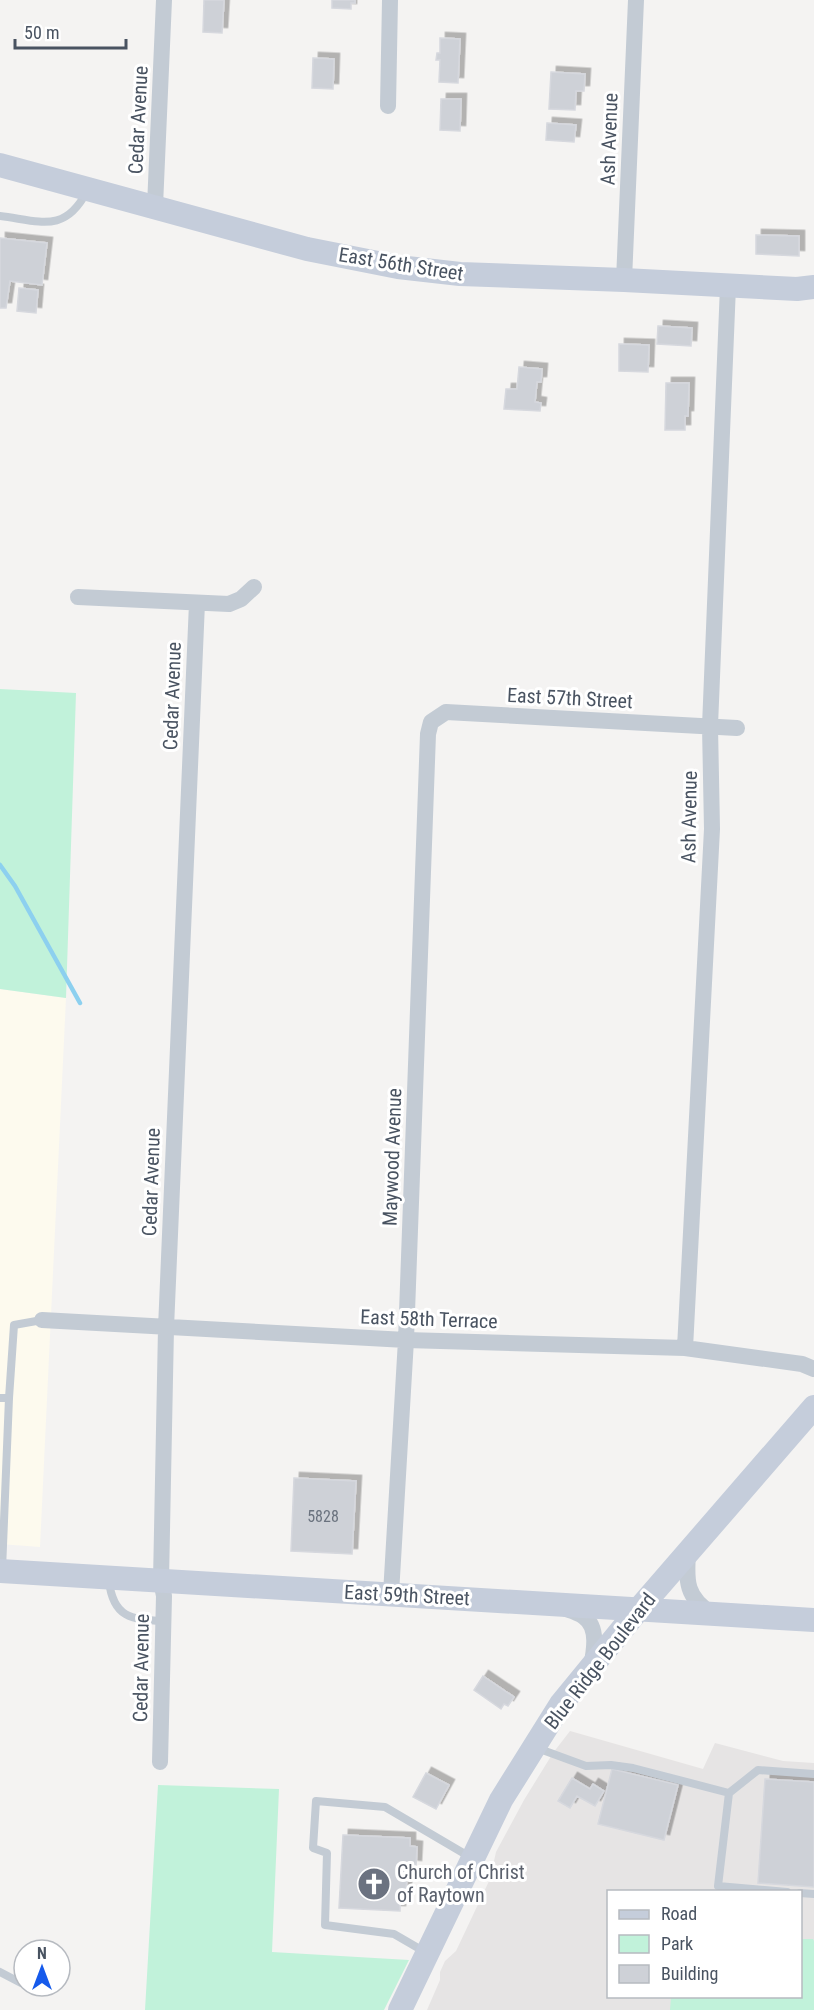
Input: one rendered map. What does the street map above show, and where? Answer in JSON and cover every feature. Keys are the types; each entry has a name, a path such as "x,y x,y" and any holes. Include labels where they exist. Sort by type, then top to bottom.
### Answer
{"street":[{"name":"Cedar Avenue","path":"155,206 164,0"},
{"path":"388,106 390,0"},
{"name":"Ash Avenue","path":"624,280 636,0"},
{"name":"East 56th Street","path":"0,165 307,249 398,267 459,274 798,290 814,287"},
{"name":"Ash Avenue","path":"685,1348 712,829 710,726 728,286"},
{"path":"78,597 229,604 241,599 254,587"},
{"name":"Cedar Avenue","path":"160,1762 166,1328 197,603"},
{"name":"East 57th Street","path":"431,722 446,712 737,728"},
{"name":"Maywood Avenue","path":"392,1594 406,1340 428,734 431,722"},
{"name":"East 58th Terrace","path":"42,1320 406,1340 685,1348 802,1364 814,1369"},
{"name":"Blue Ridge Boulevard","path":"400,2010 501,1800 561,1704 688,1552 814,1407"},
{"path":"688,1552 687,1570 690,1592 699,1605 713,1614"},
{"name":"East 59th Street","path":"1,1571 814,1620"},
{"path":"557,1604 586,1618 593,1632 594,1648 591,1667"}],"lane":[{"path":"0,216 48,223 62,220 79,206 88,189"},
{"path":"1,1571 4,1398 14,1325 42,1320"},
{"path":"108,1577 110,1594 122,1613 137,1620 163,1621"},
{"path":"534,1747 586,1766 611,1765 633,1768 729,1793"},
{"path":"764,1890 718,1886 729,1793 758,1770 814,1774"},
{"path":"427,1954 394,1934 325,1925 327,1852 313,1848 316,1801 385,1807 473,1858"}],"shaded area":[{"path":"0,989 66,998 40,1547 0,1544"},
{"path":"570,1731 703,1769 715,1743 783,1761 814,1763 814,2010 427,2010 440,1980 440,1972 445,1961 456,1951 490,1879 496,1852 553,1753"}],"green space":[{"path":"0,689 76,693 66,998 0,989"},
{"path":"158,1785 279,1789 272,1952 409,1960 384,2010 145,2010"},
{"path":"802,1939 813,1939 814,1941 814,2010 670,2010 671,1998 802,1998"}],"building":[{"path":"204,0 224,0 222,33 203,32"},
{"path":"332,0 355,0 355,3 351,3 351,9 332,8"},
{"path":"440,38 460,39 458,83 439,82 440,60 436,60 437,53 440,53"},
{"path":"313,58 334,59 333,89 312,88"},
{"path":"551,72 585,74 584,91 576,91 575,110 549,109"},
{"path":"441,99 461,99 460,131 440,130"},
{"path":"547,123 576,125 574,142 546,140"},
{"path":"756,235 799,236 799,256 756,254"},
{"path":"0,238 47,243 42,285 10,281 6,308 0,308"},
{"path":"19,288 38,290 36,313 17,311"},
{"path":"658,326 692,328 691,346 657,344"},
{"path":"619,344 649,345 648,372 619,371"},
{"path":"519,367 542,369 541,382 537,382 535,402 541,403 540,411 504,409 506,389 517,389"},
{"path":"666,383 689,383 688,416 685,416 685,430 665,430"},
{"path":"294,1478 356,1481 352,1554 291,1551"},
{"path":"483,1676 514,1697 508,1706 504,1704 501,1709 474,1690"},
{"path":"612,1769 678,1785 664,1840 598,1824"},
{"path":"426,1773 449,1785 436,1809 413,1797"},
{"path":"572,1778 590,1789 593,1784 604,1791 595,1806 577,1796 570,1808 558,1801"},
{"path":"765,1779 814,1782 814,1887 758,1883"},
{"name":"Church of Christ of Raytown","path":"343,1835 410,1838 410,1846 417,1847 416,1866 408,1865 405,1902 400,1901 400,1911 339,1908"}],"waterway":[{"path":"0,865 15,886 80,1003"}],"place":[{"name":"Church of Christ of Raytown","path":"374,1884"}]}
